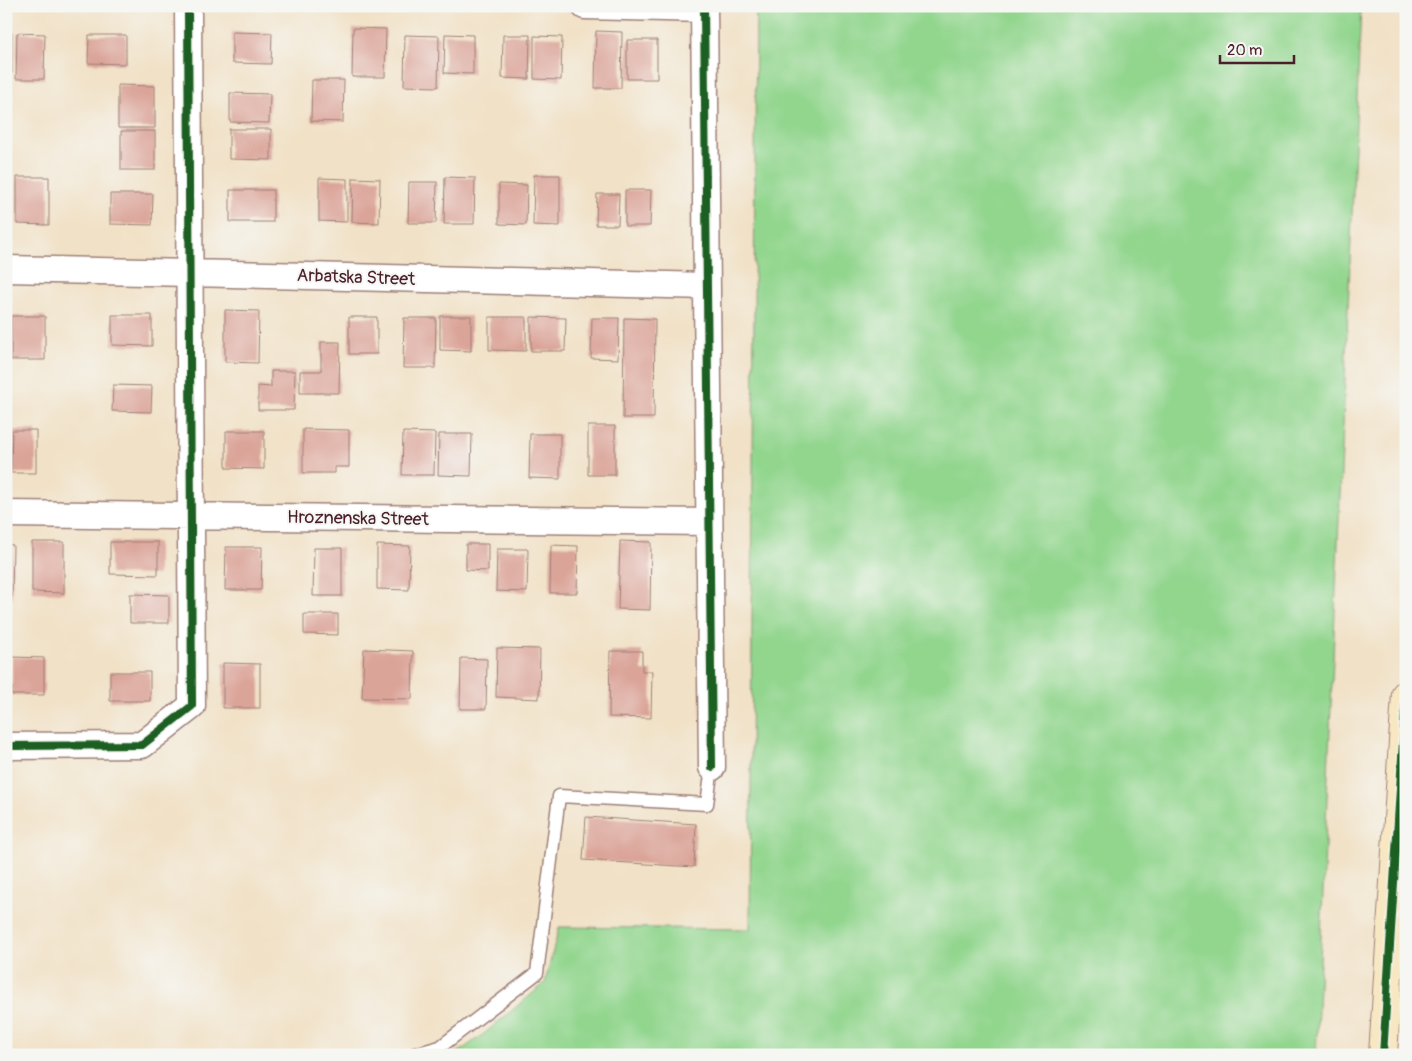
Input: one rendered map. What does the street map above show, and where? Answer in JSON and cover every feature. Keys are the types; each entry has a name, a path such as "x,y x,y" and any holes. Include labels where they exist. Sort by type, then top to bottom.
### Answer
{"street":[{"path":"6,746 142,745 192,706 188,6"},
{"path":"585,6 704,8 712,767"},
{"name":"Arbatska Street","path":"6,269 707,286"},
{"name":"Hroznenska Street","path":"6,514 709,522"},
{"path":"1383,1055 1402,805 1406,694"}],"lane":[{"path":"412,1055 440,1047 536,974 559,796 707,804 712,767"}],"green space":[{"path":"756,6 1361,6 1316,1055 451,1055 459,1052 485,1033 545,983 559,927 750,929"}],"building":[{"path":"353,28 386,29 385,77 352,77"},
{"path":"596,31 622,32 621,88 595,88"},
{"path":"232,32 272,33 271,64 232,63"},
{"path":"6,33 12,33 12,73 6,73"},
{"path":"17,33 45,34 44,79 16,79"},
{"path":"445,34 473,35 473,74 444,73"},
{"path":"89,35 126,35 126,64 88,63"},
{"path":"405,35 439,36 438,87 404,86"},
{"path":"503,35 530,35 529,79 502,78"},
{"path":"534,36 562,37 561,80 534,79"},
{"path":"627,40 657,40 657,79 627,79"},
{"path":"312,80 344,80 343,122 311,121"},
{"path":"118,85 155,86 155,128 118,128"},
{"path":"230,93 270,94 269,123 230,122"},
{"path":"229,129 271,129 271,160 229,159"},
{"path":"121,131 155,131 155,170 121,170"},
{"path":"534,175 560,175 560,226 533,225"},
{"path":"17,177 49,177 49,225 17,224"},
{"path":"445,177 475,178 474,224 444,224"},
{"path":"319,178 347,179 347,222 319,221"},
{"path":"353,178 380,179 379,223 352,222"},
{"path":"409,182 437,182 436,223 408,223"},
{"path":"499,184 527,185 526,225 499,224"},
{"path":"230,190 273,190 273,222 230,222"},
{"path":"625,190 651,190 650,226 625,226"},
{"path":"110,194 153,194 152,225 110,224"},
{"path":"597,194 619,194 618,225 596,225"},
{"path":"225,310 259,311 258,363 225,362"},
{"path":"112,315 152,315 152,346 112,345"},
{"path":"11,316 45,316 45,360 11,360"},
{"path":"440,316 471,316 471,351 440,350"},
{"path":"349,317 377,317 377,354 349,354"},
{"path":"489,317 526,317 526,351 489,350"},
{"path":"531,317 566,318 565,351 531,351"},
{"path":"404,318 436,318 435,368 403,368"},
{"path":"592,318 619,318 618,359 591,358"},
{"path":"624,318 655,319 654,418 623,418"},
{"path":"321,342 340,342 339,393 300,393 300,371 321,371"},
{"path":"271,371 295,371 294,410 258,410 258,386 271,387"},
{"path":"113,385 152,386 151,412 112,411"},
{"path":"588,426 615,426 615,475 588,475"},
{"path":"303,429 349,430 349,467 335,467 335,473 303,473"},
{"path":"12,430 36,430 36,473 11,473"},
{"path":"226,431 264,431 264,469 226,468"},
{"path":"403,432 435,433 434,475 402,475"},
{"path":"439,434 472,434 471,476 438,475"},
{"path":"530,434 560,434 560,479 529,478"},
{"path":"620,541 651,542 650,610 618,609"},
{"path":"32,542 64,542 64,593 32,592"},
{"path":"110,542 158,542 158,575 110,574"},
{"path":"6,544 13,545 12,597 6,597"},
{"path":"466,544 488,544 488,571 466,570"},
{"path":"377,545 410,546 409,590 377,589"},
{"path":"551,545 578,546 577,593 550,593"},
{"path":"226,547 262,547 261,590 225,590"},
{"path":"314,548 342,548 342,596 313,596"},
{"path":"497,549 528,549 527,592 496,591"},
{"path":"130,594 169,595 169,623 130,623"},
{"path":"304,614 338,614 338,635 304,634"},
{"path":"497,648 540,649 539,699 496,697"},
{"path":"364,649 413,651 412,699 362,698"},
{"path":"610,651 642,651 642,671 652,671 651,718 609,717"},
{"path":"12,657 44,658 44,695 12,695"},
{"path":"461,658 487,659 486,709 460,709"},
{"path":"223,663 260,664 260,708 223,708"},
{"path":"110,672 150,672 150,701 110,701"},
{"path":"586,817 696,824 694,867 583,860"}],"cycle path":[{"path":"6,746 142,745 192,706 188,6"},
{"path":"704,6 712,767"},
{"path":"1383,1055 1406,694"}]}
